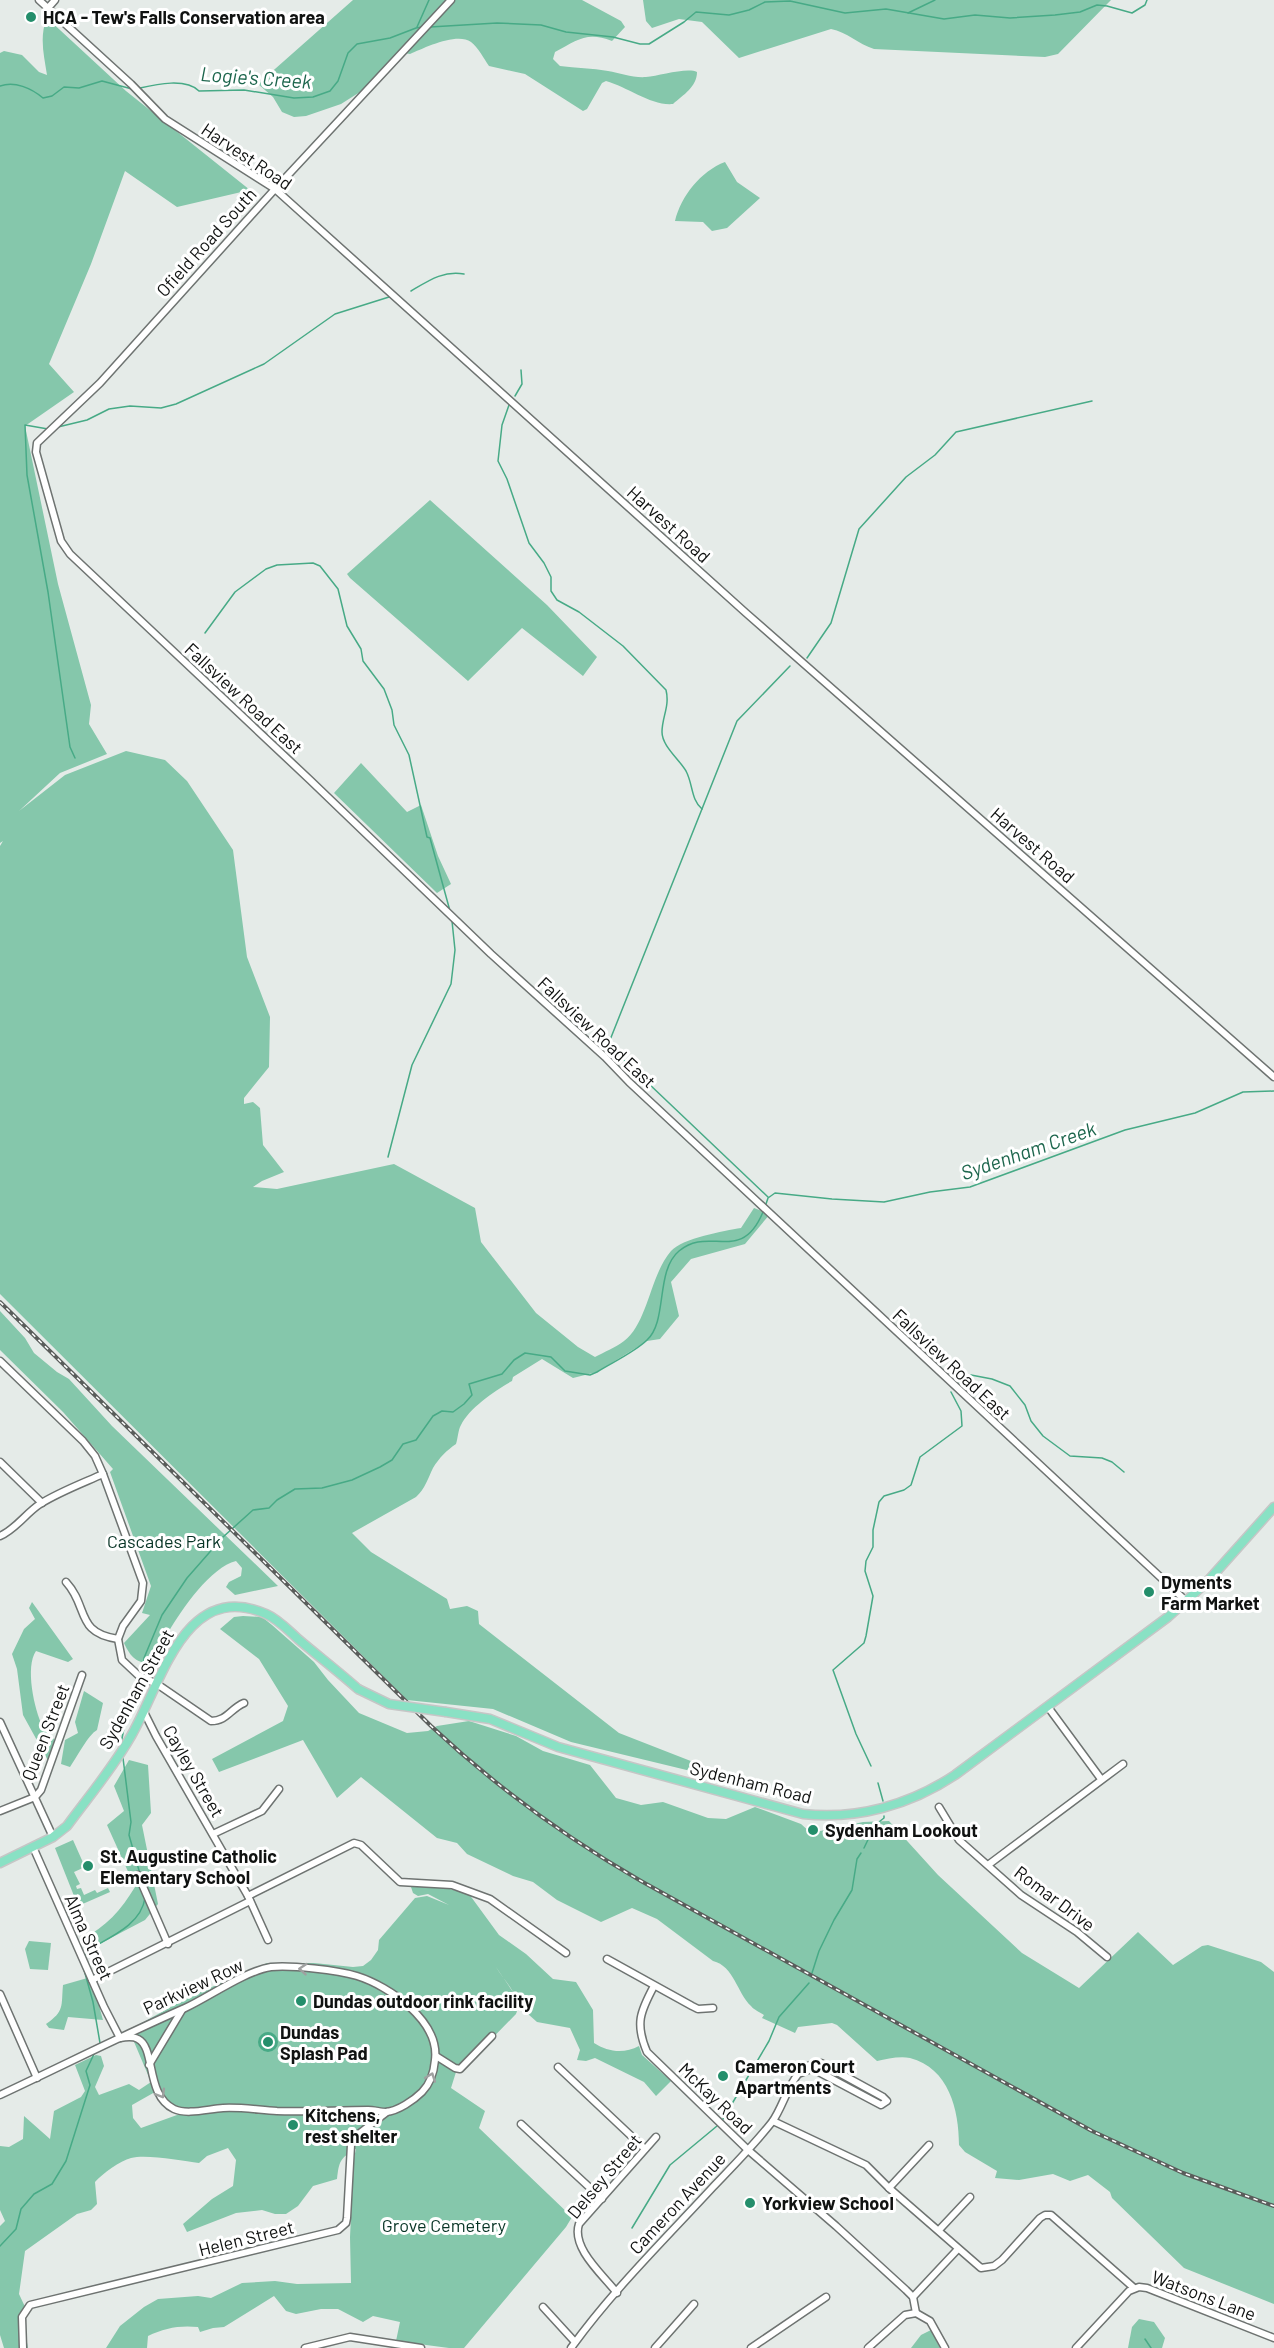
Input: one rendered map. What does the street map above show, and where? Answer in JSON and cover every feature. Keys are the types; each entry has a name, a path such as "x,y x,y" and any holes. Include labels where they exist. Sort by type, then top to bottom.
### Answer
{"main road":[{"name":"Sydenham Road","path":"320,1657 358,1689 389,1704 490,1719 558,1747 803,1814 825,1816 879,1809 936,1788 1168,1617 1207,1582 1274,1507"},
{"name":"Sydenham Street","path":"0,1863 53,1837 67,1826 112,1766 144,1712 169,1658 198,1619 224,1609 250,1609 264,1613 281,1624 320,1657"}],"street":[{"name":"Harvest Road","path":"39,0 165,119 275,189 703,575 1274,1077"},
{"path":"48,8 55,0"},
{"name":"Ofield Road South","path":"36,453 37,443 100,383 275,189 451,0"},
{"name":"Fallsview Road East","path":"36,453 61,541 70,554 491,954 1186,1601"},
{"path":"0,1361 83,1441 95,1456 103,1474 143,1583 141,1601 123,1626 118,1639 119,1653 126,1665 212,1721 225,1718 237,1706 244,1703"},
{"path":"0,1462 42,1503"},
{"path":"0,1536 6,1534 26,1514 42,1503 103,1474"},
{"path":"66,1582 74,1592 91,1629 102,1636 118,1639"},
{"name":"Queen Street","path":"0,1811 35,1797 40,1790 82,1675"},
{"path":"1048,1707 1101,1779"},
{"name":"Cayley Street","path":"144,1712 249,1899 268,1940"},
{"path":"0,1722 53,1837"},
{"path":"988,1865 1123,1764"},
{"path":"213,1834 262,1811 279,1789"},
{"name":"Romar Drive","path":"939,1807 959,1840 1021,1895 1077,1932 1107,1956"},
{"path":"92,1980 168,1944 354,1843 360,1845 400,1882 452,1885 490,1899 566,1953"},
{"name":"Alma Street","path":"33,1847 120,2038"},
{"path":"138,1875 168,1944"},
{"path":"607,1959 698,2008 712,2008"},
{"name":"Parkview Row","path":"0,2095 261,1970 280,1967 356,1976 373,1983 395,1996 424,2021 435,2044 436,2056"},
{"name":"McKay Road","path":"654,1986 644,2004 640,2020 640,2035 647,2052 748,2150 913,2297"},
{"path":"0,1994 37,2078"},
{"path":"149,2065 183,2009"},
{"path":"436,2056 460,2069 492,2036"},
{"path":"120,2038 134,2037 143,2043 151,2076 161,2098 180,2111 226,2108 387,2112"},
{"name":"Helen Street","path":"23,2348 22,2317 27,2307 35,2304 338,2230 346,2223 347,2218 350,2148 356,2136 387,2112 402,2106 425,2090 431,2080 436,2056"},
{"path":"811,2063 821,2063 887,2101 881,2105 815,2070 811,2069 798,2074 811,2063"},
{"path":"558,2067 645,2149"},
{"name":"Cameron Avenue","path":"573,2345 617,2293 773,2121 798,2074"},
{"path":"773,2121 867,2165 889,2188 981,2268 994,2266 1040,2218 1051,2215 1134,2288"},
{"path":"521,2124 602,2199"},
{"name":"Delsey Street","path":"617,2293 581,2248 577,2232 579,2224 656,2137"},
{"path":"889,2188 928,2145"},
{"path":"939,2230 970,2197"},
{"path":"916,2313 913,2297 958,2249"},
{"name":"Watsons Lane","path":"1077,2348 1134,2288 1147,2288 1159,2292 1274,2338"},
{"path":"752,2348 826,2297"},
{"path":"655,2348 694,2304"},
{"path":"543,2307 573,2345"},
{"path":"868,2348 905,2315 916,2313 930,2321 945,2348"},
{"path":"305,2348 324,2346 343,2338 358,2337 421,2348"}],"green space":[{"path":"353,0 582,0 621,21 625,27 612,41 596,37 582,38 555,52 553,59 560,66 641,77 692,71 697,72 695,82 673,104 665,104 606,81 602,83 587,109 583,111 525,74 489,66 474,44 465,39 458,39 440,42 410,54 404,53 360,92 341,104 306,116 294,117 282,112 273,97 258,84"},
{"path":"643,0 1111,0 1058,54 1045,57 874,49 831,29 739,58 702,22 679,19 652,28 646,21"},
{"path":"47,18 126,91 250,190 177,207 125,171 91,264 49,364 74,392 25,426 58,584 91,705 89,724 107,754 60,773 19,811 65,775 126,751 165,760 187,781 233,850 247,957 270,1017 269,1067 244,1098 244,1104 253,1102 260,1108 263,1145 284,1172 253,1187 277,1189 394,1164 475,1208 481,1242 536,1313 578,1347 595,1357 621,1343 632,1333 639,1323 664,1261 677,1246 715,1233 741,1228 754,1208 770,1214 745,1244 691,1259 671,1282 679,1316 660,1339 647,1341 597,1372 573,1378 542,1359 513,1377 512,1381 498,1389 470,1412 460,1427 456,1444 438,1461 416,1497 352,1533 371,1552 447,1599 450,1609 467,1606 478,1611 479,1624 619,1733 701,1765 699,1773 571,1742 493,1709 407,1700 0,1294 0,846 3,841 0,843 0,53 4,51 22,55 39,72 47,75 43,39"},
{"path":"725,162 737,182 760,198 727,228 712,231 703,222 675,221 682,202 693,186 716,166"},
{"path":"430,500 547,605 597,657 583,676 522,628 468,681 350,578 347,574"},
{"path":"361,763 407,812 421,805 438,856 451,884 437,893 334,793"},
{"name":"Cascades Park","path":"0,1311 25,1338 34,1353 69,1379 112,1426 278,1586 235,1595 226,1587 229,1582 241,1576 242,1568 236,1561 226,1565 207,1580 189,1601 169,1631 153,1665 138,1661 132,1656 124,1643 150,1615 142,1613 151,1586 110,1472 113,1469 63,1412 0,1350"},
{"path":"32,1602 73,1659 68,1662 36,1651 31,1667 32,1688 37,1710 43,1727 56,1741 50,1764 23,1715 17,1669 12,1654 24,1629 35,1619 29,1608"},
{"path":"234,1617 262,1617 272,1625 314,1662 359,1713 407,1733 428,1731 437,1726 469,1721 516,1736 543,1751 590,1765 616,1798 641,1805 663,1802 708,1818 726,1819 755,1807 801,1824 811,1833 863,1822 889,1821 938,1875 1022,1953 1079,1988 1138,1932 1173,1965 1202,1946 1208,1945 1261,1962 1274,1972 1274,2304 1184,2268 1112,2198 1110,2192 1088,2175 1070,2181 1053,2174 1019,2180 995,2178 997,2171 965,2152 959,2145 954,2105 943,2081 934,2071 910,2058 877,2061 832,2023 798,2027 795,2033 762,2018 764,2015 746,2001 726,1968 713,1961 657,1919 632,1908 601,1922 557,1900 533,1882 513,1876 467,1854 457,1843 437,1838 361,1777 337,1798 303,1740 219,1772 212,1759 283,1721 288,1706 259,1659 220,1629"},
{"path":"84,1691 103,1703 97,1730 86,1741 70,1767 61,1764 65,1740 78,1733 75,1722"},
{"path":"129,1760 148,1765 151,1813 142,1825 158,1904 145,1920 88,1950 82,1939 112,1917 135,1887 107,1825 124,1811 114,1786"},
{"path":"73,1840 85,1867 74,1872 80,1884 76,1886 77,1889 81,1888 84,1895 108,1888 110,1892 78,1906 55,1848"},
{"name":"Grove Cemetery","path":"434,1885 469,1894 499,1935 526,1954 553,1979 576,1982 593,2010 594,2043 616,2051 639,2046 642,2055 671,2081 656,2096 644,2082 595,2058 586,2061 577,2060 580,2050 570,2028 537,2022 528,2014 513,1992 517,2001 516,2014 462,2069 453,2070 456,2072 451,2088 485,2111 479,2128 572,2217 464,2348 396,2341 400,2322 373,2316 363,2322 338,2309 321,2309 296,2314 286,2311 274,2296 224,2327 200,2332 198,2327 172,2328 148,2336 147,2348 106,2348 120,2326 158,2299 198,2296 211,2298 242,2283 275,2281 297,2284 351,2283 350,2237 356,2149 341,2161 337,2179 313,2186 298,2206 286,2214 275,2214 262,2210 236,2213 187,2232 183,2224 212,2199 233,2186 236,2160 228,2148 207,2156 199,2163 155,2157 131,2158 102,2175 95,2182 97,2204 91,2210 77,2214 25,2251 19,2294 26,2309 23,2319 28,2348 4,2348 0,2335 0,2226 5,2221 0,2210 0,2146 9,2147 23,2139 24,2116 50,2139 54,2111 81,2097 85,2091 75,2065 96,2055 101,2056 104,2066 95,2087 99,2095 129,2084 139,2090 151,2082 129,2030 189,1997 267,1963 363,1966 378,1950 379,1940 415,1898 427,1896 449,1905 428,1894 418,1896 413,1893 411,1887","holes":["154,2088 165,2107 179,2112 200,2113 177,2115 141,2128 133,2118 132,2105 155,2092"]},
{"path":"29,1941 51,1943 48,1970 30,1969 25,1949"},
{"path":"91,1977 103,2020 68,2017 64,2030 49,2028 46,2024 61,2008 63,1985"},
{"path":"1139,2319 1154,2322 1165,2338 1162,2348 1128,2348 1132,2327"},
{"path":"931,2330 940,2348 911,2348 921,2335"}],"shaded area":[{"name":"Dundas Splash Pad","path":"268,2032 275,2035 278,2042 275,2049 268,2052 261,2049 258,2042 261,2035"}],"waterway":[{"path":"417,27 429,0"},
{"path":"908,13 935,0"},
{"path":"430,27 497,23 541,25 566,32 649,44 696,12 729,15 749,10 765,2 790,1 845,13 886,9 944,19 975,15 1010,18 1055,15 1080,12 1097,5 1132,13 1145,5 1147,0"},
{"name":"Logie's Creek","path":"140,88 179,83 187,84 199,91 244,90 294,98 313,97 330,91 338,81 348,53 357,44 390,38 422,27"},
{"name":"Logie's Creek","path":"0,86 11,84 23,86 43,98 52,96 64,87 79,88 102,81 132,89"},
{"path":"411,291 443,275 464,274"},
{"path":"58,427 87,420 109,409 130,406 161,408 176,404 264,364 335,314 389,297"},
{"path":"515,396 522,384 521,370"},
{"path":"807,658 831,623 859,529 906,477 935,455 956,432 1092,401"},
{"path":"509,405 502,425 498,461 507,479 529,543 551,577 551,591 557,600 579,612 623,646 666,690 663,737 686,771 696,801 702,809"},
{"path":"48,429 25,425 27,475 48,592 70,747 75,758"},
{"path":"205,633 235,592 266,569 277,565 313,563 320,566 338,589 347,626 361,649 363,661 384,689 392,710 394,725 409,755 427,837 430,838 450,911"},
{"path":"768,1197 608,1045 737,721 790,666"},
{"path":"388,1157 412,1065 451,984 455,950 452,921"},
{"name":"Sydenham Creek","path":"766,1204 768,1198 775,1193 884,1202 930,1192 970,1187 1125,1130 1195,1113 1243,1092 1274,1091"},
{"name":"Sydenham Creek","path":"143,1667 144,1658 162,1615 187,1578 223,1537 253,1510 269,1508 295,1489 322,1488 352,1480 380,1467 392,1460 403,1444 416,1440 433,1416 442,1411 453,1412 464,1404 472,1395 469,1384 502,1374 514,1360 525,1353 551,1357 565,1371 590,1375 623,1357 647,1340 653,1332 667,1271 679,1251 690,1244 702,1241 735,1241 745,1237 754,1228 763,1212"},
{"path":"959,1382 971,1375 992,1379 1010,1386 1025,1405 1031,1421 1043,1436 1070,1456 1102,1458 1112,1462 1124,1472"},
{"path":"871,1766 856,1734 833,1670 864,1643 866,1636 873,1596 865,1571 866,1561 873,1547 873,1530 879,1502 884,1496 904,1490 911,1485 920,1457 962,1426 961,1411 951,1392"},
{"name":"Sydenham Creek","path":"121,1744 128,1706 137,1685"},
{"name":"Sydenham Creek","path":"123,1758 131,1822 129,1835 140,1874"},
{"path":"878,1783 883,1801"},
{"path":"864,1848 875,1825 884,1816"},
{"path":"812,1973 819,1951 852,1890 857,1859 861,1853"},
{"name":"Sydenham Creek","path":"86,1955 88,1950 131,1923 138,1916 145,1898"},
{"name":"Sydenham Creek","path":"83,1966 93,2002 100,2043"},
{"path":"723,2119 769,2041 779,2017 809,1983"},
{"name":"Sydenham Creek","path":"0,2246 16,2229 21,2209 34,2194 52,2184 66,2161 90,2085 86,2071 94,2054"},
{"path":"632,2228 670,2165 717,2126"},
{"path":"1145,2339 1151,2348"}],"railway":[{"path":"0,1302 431,1726 532,1810 585,1847 641,1881 1092,2131 1183,2173 1274,2206"}],"place":[{"name":"HCA - Tew's Falls Conservation area","path":"31,17"},
{"name":"Dyments Farm Market","path":"1149,1592"},
{"name":"Sydenham Lookout","path":"813,1830"},
{"name":"St. Augustine Catholic Elementary School","path":"88,1866"},
{"name":"Dundas outdoor rink facility","path":"301,2001"},
{"name":"Dundas Splash Pad","path":"268,2042"},
{"name":"Cameron Court Apartments","path":"723,2076"},
{"name":"Kitchens, rest shelter","path":"293,2125"},
{"name":"Yorkview School","path":"750,2203"}]}
